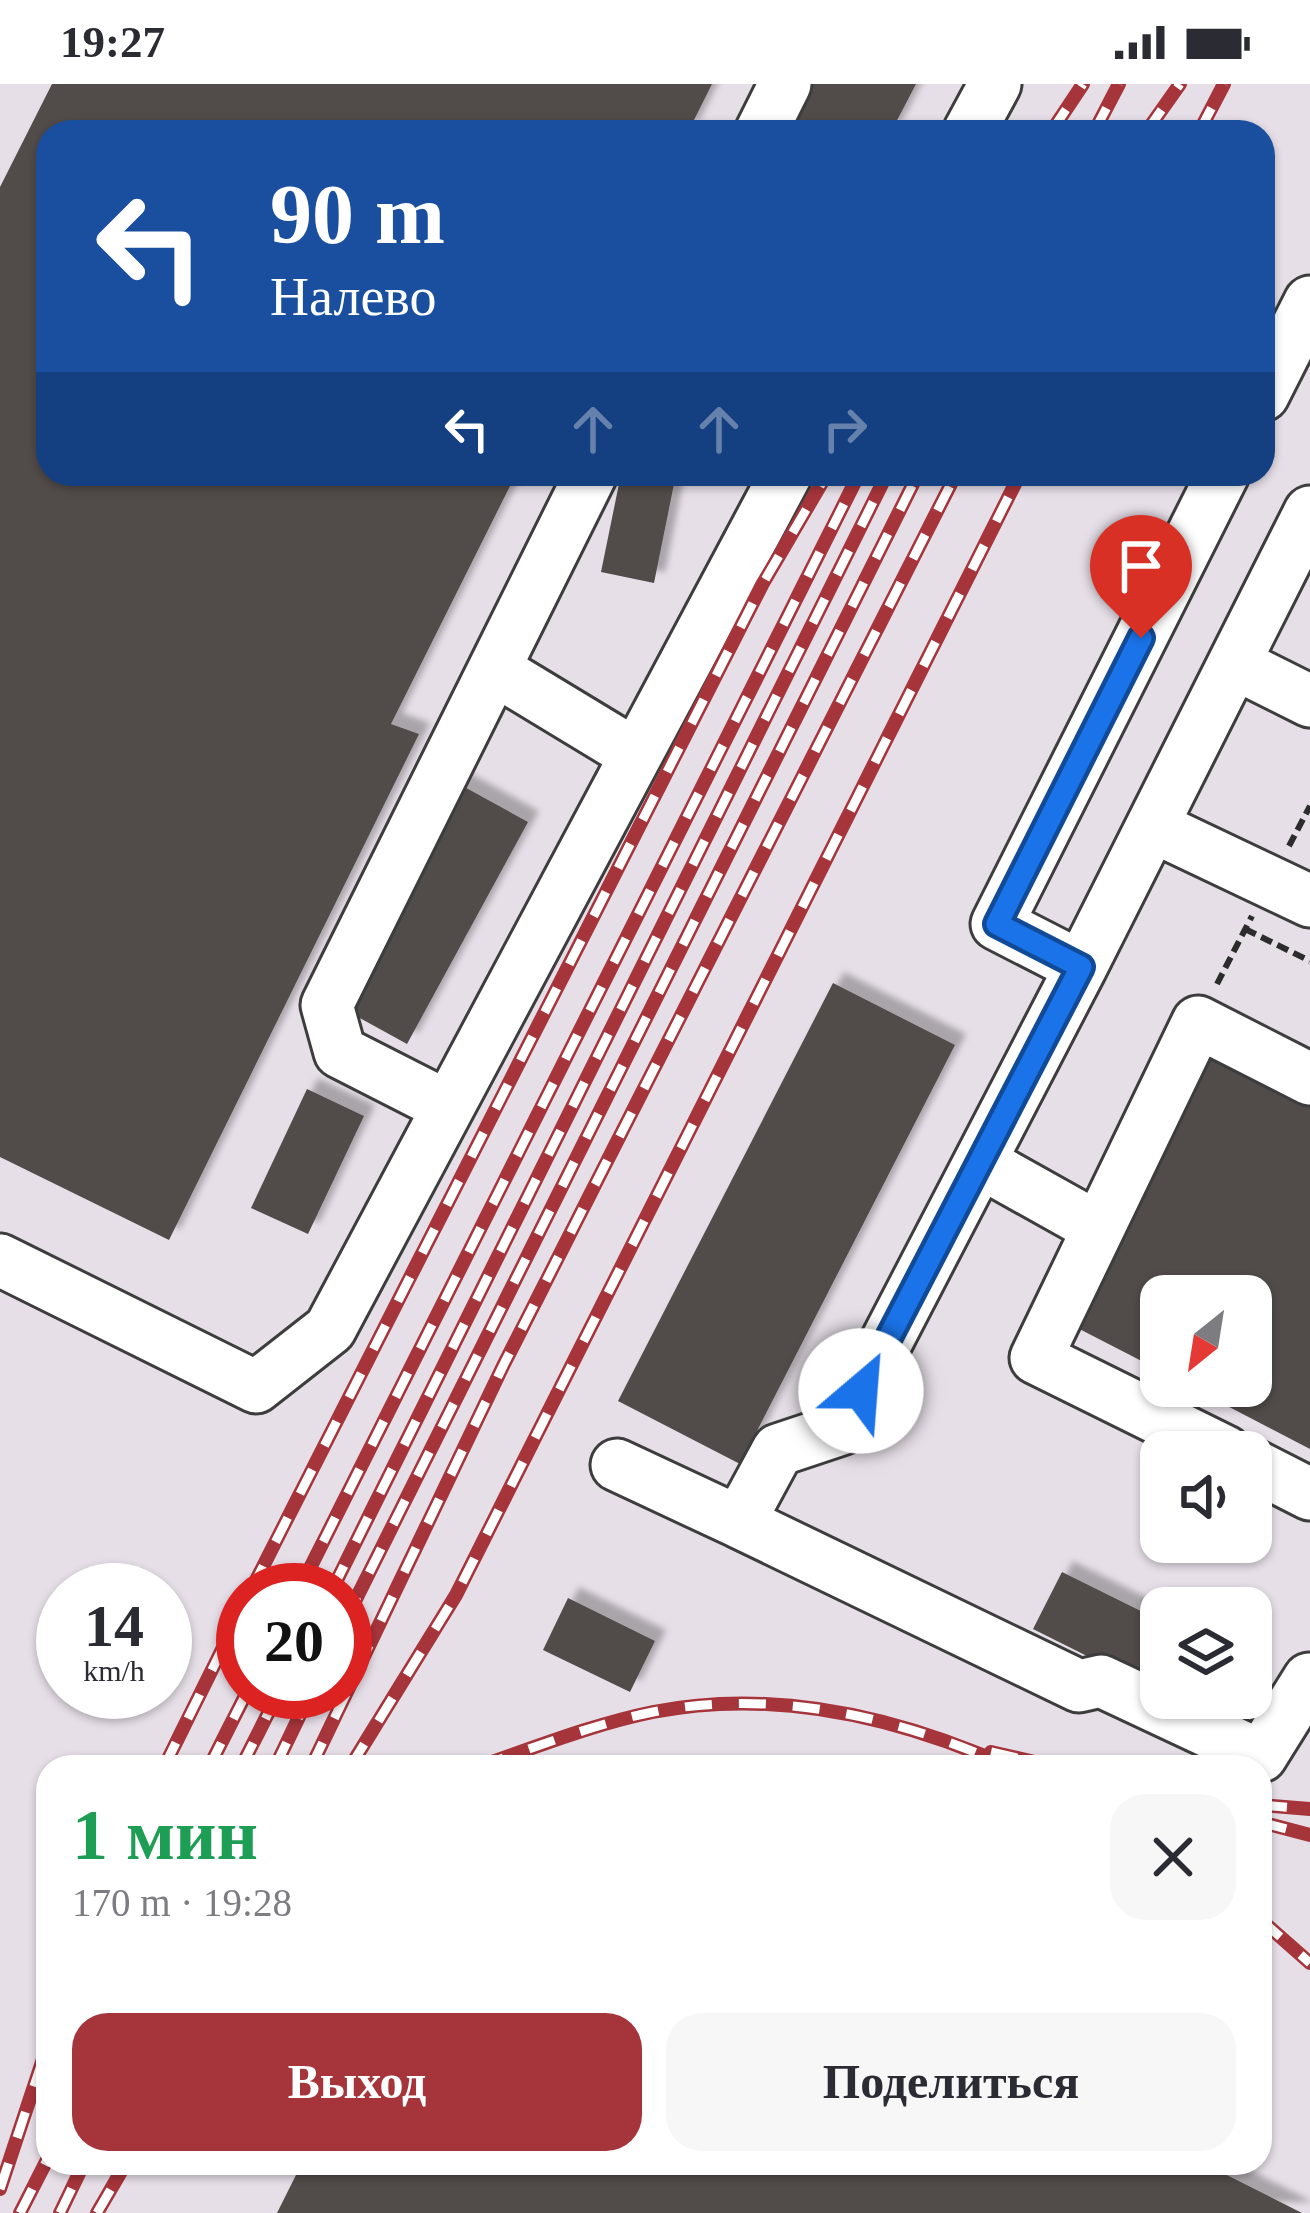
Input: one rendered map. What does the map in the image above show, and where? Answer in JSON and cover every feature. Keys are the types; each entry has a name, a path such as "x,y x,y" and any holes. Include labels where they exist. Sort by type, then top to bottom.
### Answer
{"lane":[{"path":"767,120 785,84"},
{"path":"976,120 995,84"},
{"path":"1275,371 1310,302"},
{"path":"448,1106 340,1052 327,1004 585,486"},
{"path":"0,1260 256,1388 329,1329 780,486"},
{"path":"1081,967 997,924 1217,486"},
{"path":"739,1522 778,1450 842,1429 1310,512"},
{"path":"1234,663 1310,700"},
{"path":"494,669 636,755"},
{"path":"1152,826 1310,901"},
{"path":"1184,1431 1036,1358 1198,1022 1310,1079"},
{"path":"980,1162 1098,1228"},
{"path":"617,1465 1079,1686 1101,1681 1259,1755"},
{"path":"1272,1475 1310,1494"},
{"path":"1262,1755 1309,1679"}],"path":[{"path":"1245,929 1310,961"}],"shaded area":[{"path":"0,84 1310,84 1310,2213 0,2213"}],"building":[{"path":"52,84 712,84 694,120 36,120 36,486 510,486 391,724 419,734 169,1240 0,1157 0,187"},
{"path":"804,84 916,84 897,120 784,120"},
{"path":"619,486 674,486 654,583 601,572"},
{"path":"459,784 528,822 407,1044 338,1006"},
{"path":"833,983 955,1045 740,1464 618,1401"},
{"path":"1205,1038 1310,1092 1310,1449 1229,1407 1272,1407 1272,1275 1140,1275 1140,1360 1060,1319"},
{"path":"307,1089 364,1116 308,1234 251,1208"},
{"path":"1062,1572 1140,1611 1140,1682 1033,1629"},
{"path":"568,1598 655,1641 630,1692 543,1650"},
{"path":"1214,1719 1236,1719 1232,1728"},
{"path":"296,2175 1227,2175 1302,2213 277,2213"}],"railway":[{"path":"1059,120 1083,84"},
{"path":"1100,120 1119,84"},
{"path":"1154,120 1180,84"},
{"path":"1205,120 1224,84"},
{"path":"265,1563 762,585 820,486"},
{"path":"313,1563 853,486"},
{"path":"345,1563 881,486"},
{"path":"372,1567 912,486"},
{"path":"317,1755 503,1366 950,486"},
{"path":"357,1755 456,1595 1014,486"},
{"path":"170,1755 216,1662"},
{"path":"512,1755 653,1712 744,1703 880,1721 982,1755"},
{"path":"215,1755 233,1719"},
{"path":"247,1755 265,1719"},
{"path":"281,1755 298,1719"},
{"path":"991,1752 1004,1755"},
{"path":"1272,1806 1310,1809"},
{"path":"1272,1825 1310,1835"},
{"path":"1272,1930 1310,1963"},
{"path":"0,2189 36,2080"},
{"path":"20,2213 39,2175"},
{"path":"60,2213 78,2175"},
{"path":"97,2213 119,2175"}],"route":[{"path":"861,1391 1081,967 997,924 1141,638"}]}
